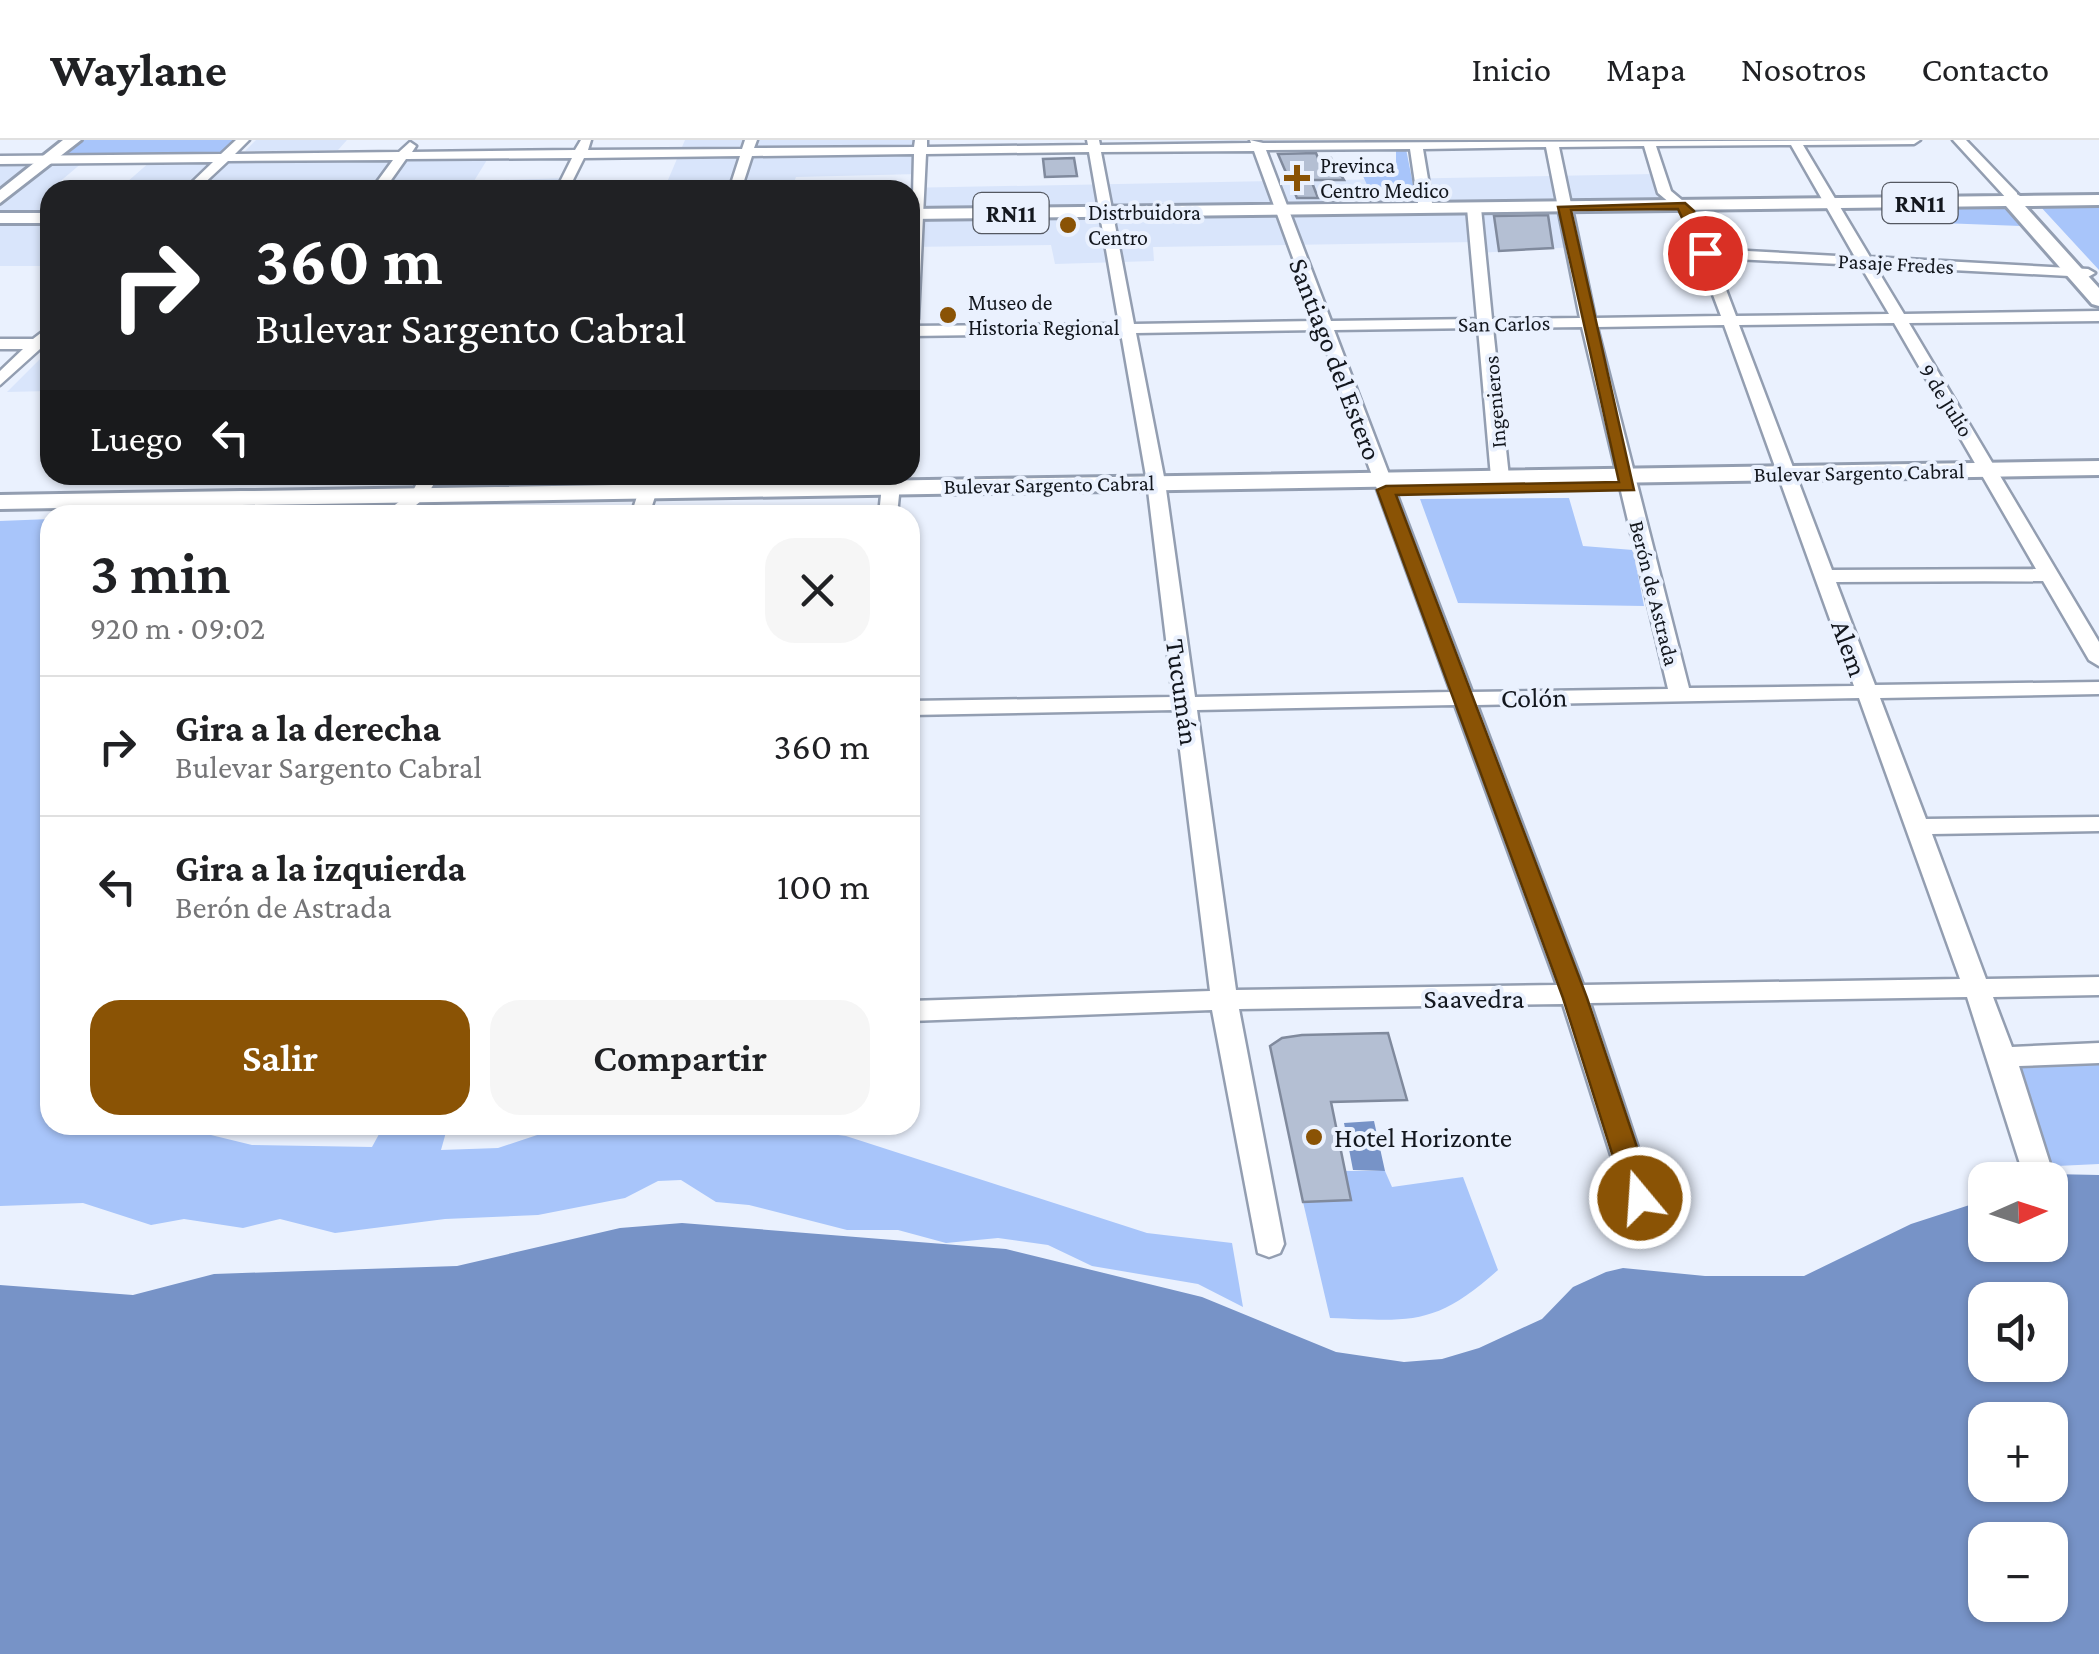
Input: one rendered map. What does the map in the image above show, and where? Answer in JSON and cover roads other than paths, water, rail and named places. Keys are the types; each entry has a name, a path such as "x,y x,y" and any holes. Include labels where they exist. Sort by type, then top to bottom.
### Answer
{"main road":[{"path":"0,198 56,140"},
{"path":"0,184 74,140"},
{"name":"RN11","path":"920,212 2099,198"},
{"path":"2015,200 2087,277 2099,300"},
{"name":"RN11","path":"1278,207 1474,208 1563,204"},
{"path":"0,221 40,220"},
{"name":"Bulevar Sargento Cabral","path":"0,502 890,494 1994,475 2099,468"},
{"name":"Bulevar Sargento Cabral","path":"1994,475 2099,479"},
{"name":"Bulevar Sargento Cabral","path":"1383,485 1500,477 1626,481"},
{"name":"Bulevar Sargento Cabral","path":"174,505 405,497"},
{"name":"Bulevar Sargento Cabral","path":"0,511 40,510"}],"street":[{"path":"200,180 243,140"},
{"path":"385,180 415,140"},
{"path":"567,180 586,140"},
{"path":"0,160 579,153 749,146 1914,140"},
{"path":"1959,140 2015,200"},
{"name":"9 de Julio","path":"1795,141 2099,660"},
{"path":"1415,142 1425,203"},
{"name":"Berón de Astrada","path":"1551,142 1588,322 1680,695"},
{"name":"Alem","path":"1649,142 1666,193 1688,211 1705,253 1726,320 2002,1058 2034,1162"},
{"name":"Santiago del Estero","path":"1257,143 1575,998 1640,1198"},
{"name":"Tucumán","path":"1093,144 1156,488 1224,1000 1269,1244"},
{"path":"917,180 921,145"},
{"path":"737,180 749,146"},
{"name":"Ingenieros","path":"1474,208 1500,477"},
{"name":"Pasaje Fredes","path":"1705,253 2087,277"},
{"name":"San Carlos","path":"920,331 2099,316"},
{"path":"0,380 40,341"},
{"path":"0,344 37,344"},
{"path":"1824,576 2051,575"},
{"name":"Colón","path":"920,708 2099,688"},
{"path":"1916,827 2099,824"},
{"name":"Saavedra","path":"920,1011 1224,1000 1575,998 2099,986"},
{"path":"2002,1058 2099,1053"}],"place":[{"name":"Previnca Centro Medico","path":"1297,178"},
{"name":"Distrbuidora Centro","path":"1068,225"},
{"name":"Museo de Historia Regional","path":"948,315"},
{"name":"Hotel Horizonte","path":"1314,1137"}]}
